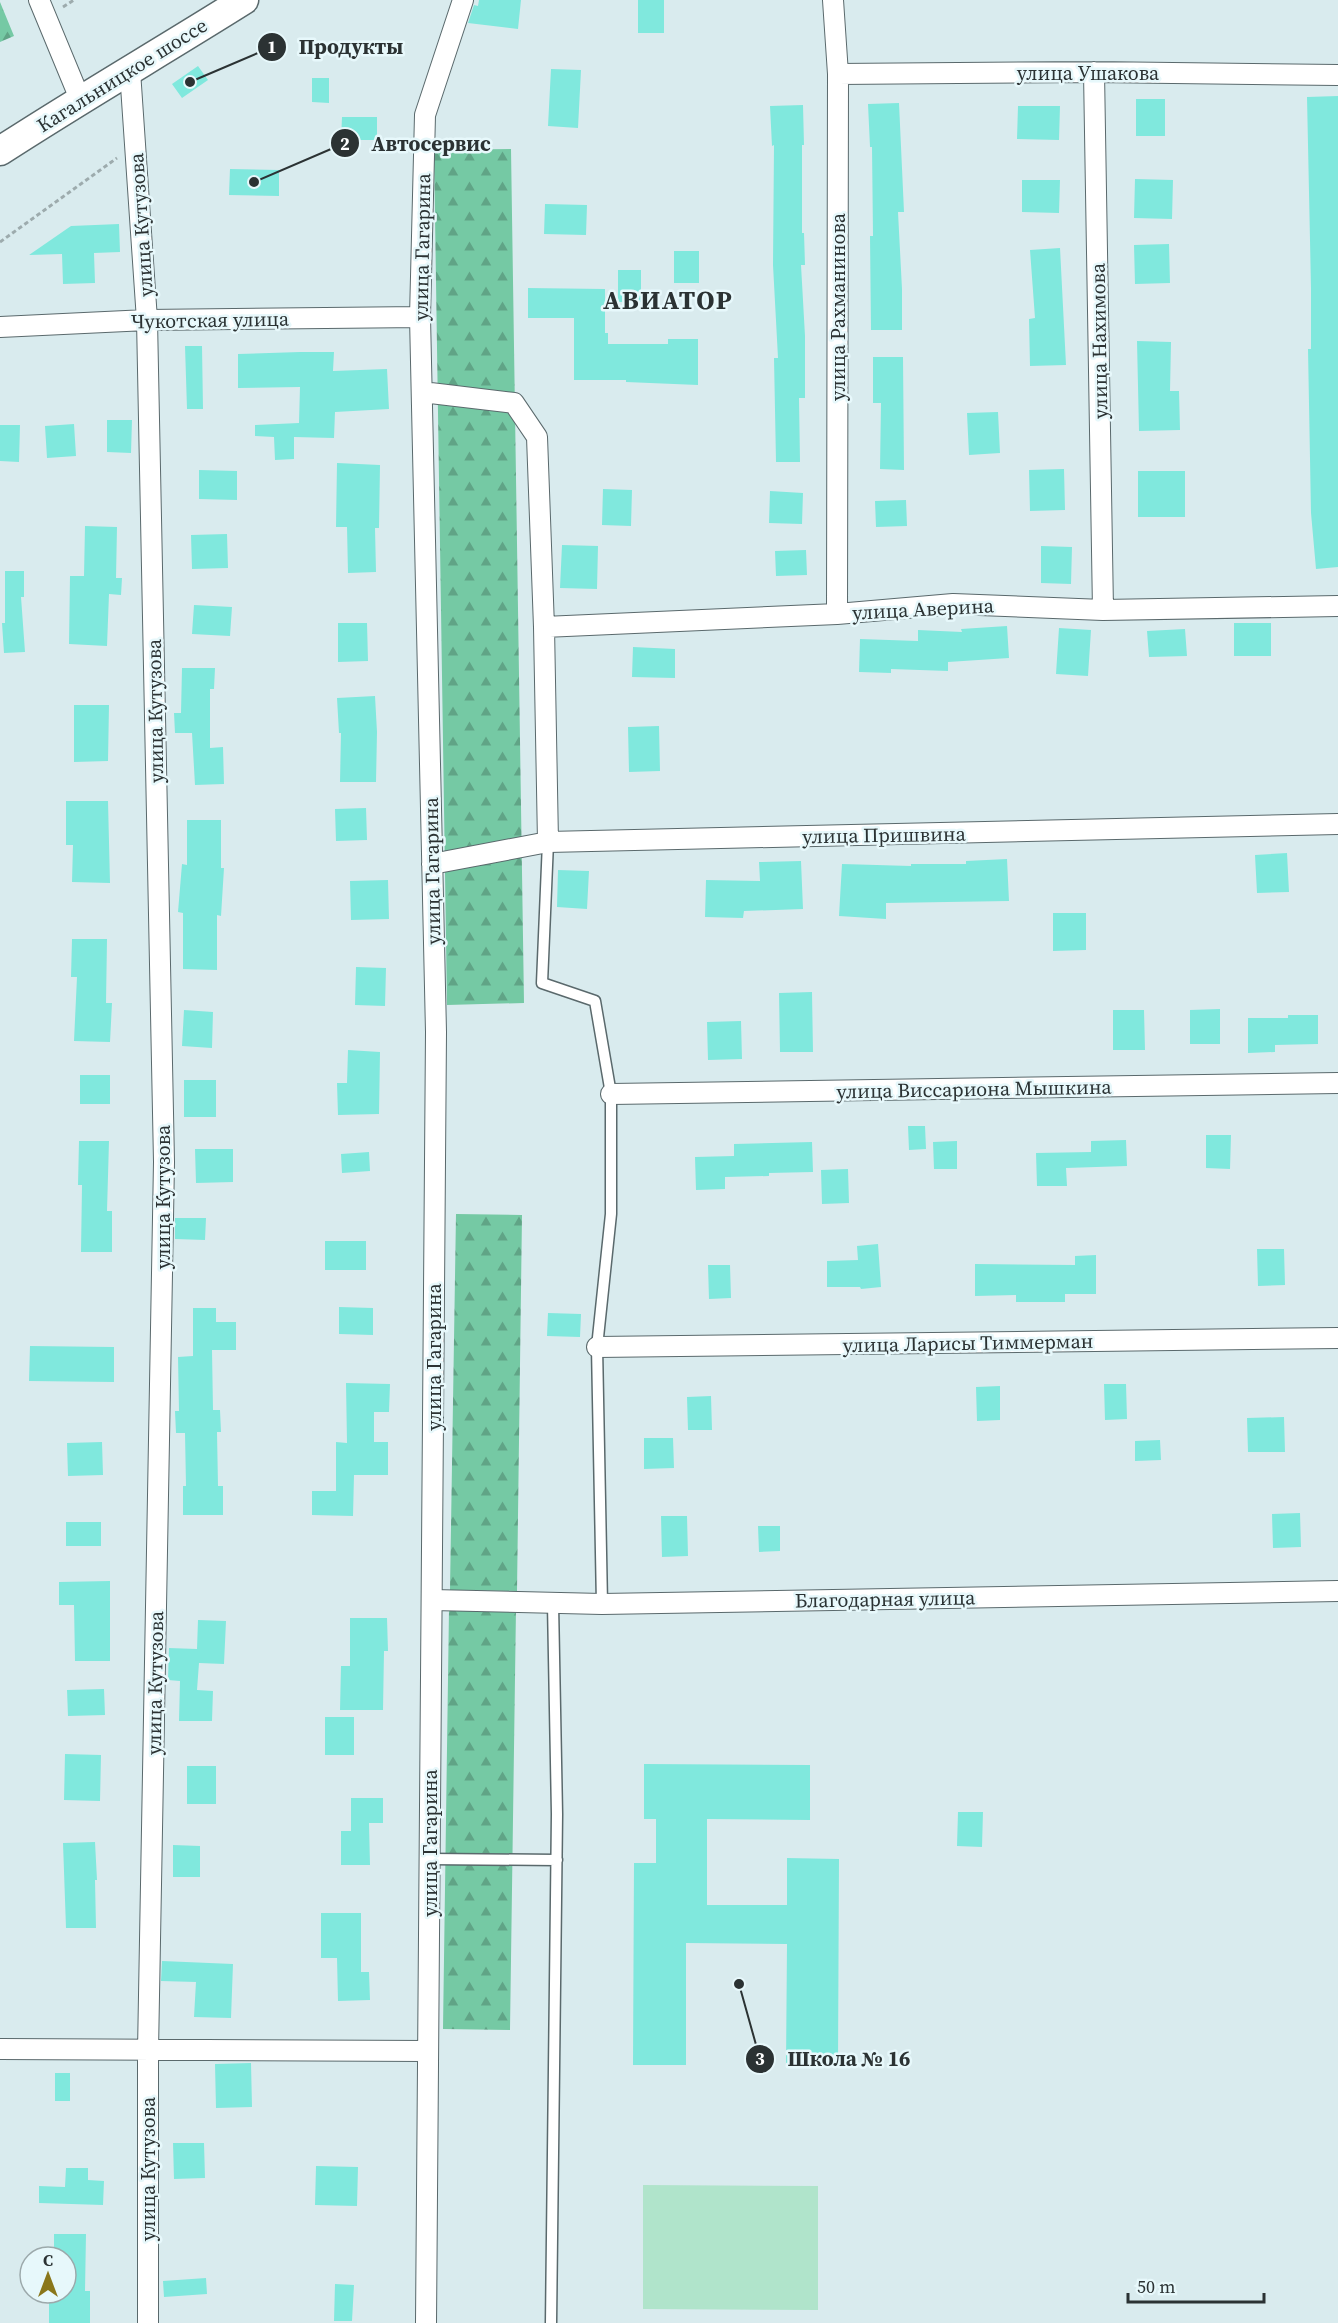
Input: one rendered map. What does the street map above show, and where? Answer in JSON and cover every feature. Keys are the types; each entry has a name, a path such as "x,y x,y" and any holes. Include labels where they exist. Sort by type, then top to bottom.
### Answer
{"main road":[{"name":"Кагальницкое шоссе","path":"0,151 80,99 130,71 244,0"}],"street":[{"path":"39,0 80,99"},
{"name":"улица Гагарина","path":"426,2323 436,1032 420,317 425,115 463,0"},
{"name":"улица Рахманинова","path":"833,0 838,74 837,614"},
{"name":"улица Кутузова","path":"130,71 147,320 164,1162 148,2051 148,2323"},
{"name":"улица Ушакова","path":"838,74 1094,72 1338,75"},
{"name":"улица Нахимова","path":"1094,72 1103,610"},
{"name":"Чукотская улица","path":"0,327 147,320 420,317"},
{"path":"422,392 514,402 537,436 544,627 548,842"},
{"name":"улица Аверина","path":"544,627 837,614 953,604 1103,610 1338,606"},
{"name":"улица Пришвина","path":"432,864 548,842 1338,824"},
{"name":"улица Виссариона Мышкина","path":"610,1094 1338,1083"},
{"name":"улица Ларисы Тиммерман","path":"597,1347 1338,1338"},
{"name":"Благодарная улица","path":"432,1600 602,1604 1338,1592"},
{"path":"0,2049 428,2051"}],"lane":[{"path":"548,842 542,983 595,1001 610,1094 610,1214 597,1347 602,1604"},
{"path":"550,2323 556,1860 553,1604"},
{"path":"430,1859 556,1860"}],"path":[{"path":"0,242 135,145"}],"green space":[{"path":"0,2 14,36 0,42"},
{"path":"511,149 524,1003 447,1005 434,150"},
{"path":"456,1214 522,1215 517,1591 450,1590"},
{"path":"516,1608 510,2030 443,2029 449,1609"},
{"path":"643,2185 818,2186 818,2310 643,2309"}],"building":[{"path":"479,0 521,0 518,29 468,23 474,5 478,6"},
{"path":"638,0 664,0 664,33 638,33"},
{"path":"198,66 208,80 182,98 172,84"},
{"path":"551,69 581,70 578,128 548,126"},
{"path":"312,78 329,78 329,103 312,102"},
{"path":"1338,96 1338,567 1316,569 1311,513 1308,349 1311,349 1311,288 1307,97"},
{"path":"1136,99 1165,99 1165,136 1136,136"},
{"path":"899,103 904,212 898,212 902,330 871,330 872,147 870,147 868,104"},
{"path":"803,105 802,233 804,233 805,265 801,265 805,336 805,398 799,398 800,462 776,462 774,358 778,358 773,265 774,145 772,146 770,106"},
{"path":"1018,106 1060,106 1059,140 1017,139"},
{"path":"342,117 377,117 377,140 341,140"},
{"path":"230,169 279,170 279,196 229,195"},
{"path":"1135,179 1173,180 1172,219 1134,218"},
{"path":"1022,180 1060,180 1059,213 1022,212"},
{"path":"545,204 587,205 586,235 544,234"},
{"path":"119,224 120,252 94,253 95,283 63,284 62,254 29,255 71,226"},
{"path":"1169,244 1170,283 1135,284 1134,245"},
{"path":"1060,248 1066,365 1030,366 1029,319 1035,318 1030,250"},
{"path":"674,251 699,251 699,283 674,283"},
{"path":"618,270 641,270 641,302 618,302"},
{"path":"528,288 605,289 605,333 608,333 608,344 668,344 668,339 698,339 698,385 626,382 626,380 574,380 574,318 528,318"},
{"path":"1137,341 1171,342 1170,391 1179,391 1180,430 1139,431"},
{"path":"185,346 202,346 203,409 187,409"},
{"path":"334,352 333,371 387,369 389,409 335,412 334,438 294,437 294,459 275,460 274,437 255,436 255,425 299,423 300,387 238,388 238,354"},
{"path":"873,357 903,357 904,470 880,469 881,403 873,403"},
{"path":"998,412 1000,453 969,455 967,413"},
{"path":"107,420 132,420 131,453 107,452"},
{"path":"74,424 76,456 47,458 45,426"},
{"path":"0,425 20,425 19,462 0,461"},
{"path":"337,463 380,465 379,528 375,528 376,572 348,573 347,527 336,527"},
{"path":"1064,469 1065,510 1030,511 1029,470"},
{"path":"199,470 237,471 237,500 199,499"},
{"path":"1138,471 1185,471 1185,517 1138,517"},
{"path":"603,489 632,490 631,526 602,525"},
{"path":"770,491 803,493 802,524 769,523"},
{"path":"906,500 907,526 876,527 875,501"},
{"path":"85,526 117,527 116,578 122,578 121,595 109,594 107,646 69,644 70,576 84,576"},
{"path":"227,534 228,568 192,569 191,535"},
{"path":"562,545 598,546 597,589 560,588"},
{"path":"1041,546 1072,547 1071,584 1041,583"},
{"path":"806,550 807,575 776,576 775,551"},
{"path":"5,571 24,571 24,597 21,597 25,652 4,653 2,623 5,623"},
{"path":"194,605 232,607 230,636 192,634"},
{"path":"338,623 367,623 368,661 338,662"},
{"path":"1234,623 1271,623 1271,656 1234,656"},
{"path":"1007,626 1009,658 948,662 948,671 891,669 891,673 859,672 860,639 918,641 918,630 962,632 961,629"},
{"path":"1059,628 1091,630 1088,676 1056,674"},
{"path":"1185,629 1187,656 1149,657 1147,631"},
{"path":"633,647 675,649 675,678 632,677"},
{"path":"182,668 215,668 214,689 210,689 210,748 223,747 224,784 195,785 192,733 175,733 174,713 181,713"},
{"path":"375,696 376,782 340,782 341,733 339,733 337,698"},
{"path":"74,705 109,705 108,761 74,762"},
{"path":"659,726 660,771 629,772 628,727"},
{"path":"66,801 108,801 110,883 72,882 73,845 66,845"},
{"path":"366,808 367,840 336,841 335,809"},
{"path":"187,820 221,820 221,868 224,868 221,916 217,915 217,970 183,969 183,913 178,912 182,864 187,865"},
{"path":"1287,853 1289,892 1257,893 1255,855"},
{"path":"1007,859 1009,901 886,903 886,919 839,916 842,864 911,866 911,864 966,864 966,861"},
{"path":"801,861 803,909 744,911 743,918 705,917 706,880 760,881 759,862"},
{"path":"558,870 589,871 587,909 557,907"},
{"path":"388,880 389,919 351,920 350,881"},
{"path":"1053,913 1086,913 1086,950 1053,951"},
{"path":"72,939 107,939 106,1003 112,1003 110,1042 74,1041 77,977 71,977"},
{"path":"356,967 386,968 385,1006 355,1005"},
{"path":"812,992 813,1052 780,1052 779,993"},
{"path":"1220,1009 1220,1044 1190,1044 1190,1010"},
{"path":"184,1010 213,1012 212,1048 182,1046"},
{"path":"1113,1010 1144,1010 1145,1050 1113,1050"},
{"path":"1288,1015 1318,1015 1318,1044 1275,1045 1275,1052 1248,1053 1248,1018 1288,1018"},
{"path":"741,1021 742,1059 708,1060 707,1022"},
{"path":"348,1050 380,1052 379,1114 338,1115 337,1083 347,1083"},
{"path":"80,1075 110,1075 110,1104 80,1104"},
{"path":"184,1080 216,1080 216,1117 184,1117"},
{"path":"908,1126 925,1126 926,1149 909,1150"},
{"path":"1206,1135 1231,1135 1230,1169 1206,1168"},
{"path":"1126,1140 1127,1166 1066,1168 1067,1186 1037,1186 1036,1153 1091,1152 1091,1141"},
{"path":"79,1141 109,1141 107,1211 112,1211 112,1252 81,1252 82,1185 78,1185"},
{"path":"957,1141 957,1169 934,1169 933,1142"},
{"path":"812,1142 813,1172 725,1177 725,1189 696,1190 695,1157 734,1156 734,1144"},
{"path":"195,1149 233,1149 233,1182 196,1183"},
{"path":"369,1152 370,1171 342,1173 341,1154"},
{"path":"848,1169 849,1203 822,1204 821,1170"},
{"path":"175,1218 206,1218 205,1240 175,1239"},
{"path":"325,1241 366,1241 366,1270 325,1270"},
{"path":"878,1244 881,1287 861,1289 860,1287 827,1287 827,1261 858,1260 857,1246"},
{"path":"1257,1249 1284,1249 1285,1285 1258,1286"},
{"path":"1096,1255 1096,1294 1065,1294 1065,1302 1016,1302 1016,1295 975,1296 975,1264 1075,1265 1075,1256"},
{"path":"708,1265 730,1265 731,1298 709,1299"},
{"path":"339,1307 373,1308 373,1335 339,1334"},
{"path":"193,1308 216,1308 216,1322 236,1322 236,1350 212,1350 213,1410 220,1410 221,1432 217,1432 218,1486 223,1486 223,1515 183,1515 183,1486 186,1486 185,1433 176,1433 175,1411 179,1411 178,1357 193,1356"},
{"path":"548,1313 581,1314 580,1337 547,1336"},
{"path":"30,1346 114,1347 114,1382 29,1381"},
{"path":"346,1383 390,1384 389,1412 374,1412 374,1442 388,1442 388,1475 354,1475 353,1516 312,1515 312,1491 336,1491 336,1442 347,1443"},
{"path":"1104,1384 1126,1384 1127,1419 1105,1420"},
{"path":"1000,1386 1000,1420 977,1421 976,1387"},
{"path":"711,1396 712,1430 688,1430 687,1397"},
{"path":"1284,1417 1285,1452 1248,1452 1247,1418"},
{"path":"644,1438 673,1438 674,1468 644,1469"},
{"path":"1160,1440 1161,1460 1135,1461 1135,1441"},
{"path":"102,1442 103,1475 68,1476 67,1443"},
{"path":"1300,1513 1301,1547 1273,1548 1272,1514"},
{"path":"661,1516 687,1516 688,1556 662,1557"},
{"path":"66,1522 101,1522 101,1546 66,1546"},
{"path":"758,1526 780,1526 780,1551 759,1552"},
{"path":"110,1581 110,1661 75,1661 74,1605 59,1605 59,1582"},
{"path":"350,1618 387,1618 388,1651 384,1651 383,1710 340,1710 341,1666 350,1666"},
{"path":"198,1620 226,1621 224,1664 199,1663 197,1690 213,1691 212,1721 179,1721 180,1681 168,1680 169,1648 197,1649"},
{"path":"104,1689 105,1715 68,1716 67,1690"},
{"path":"325,1717 354,1717 354,1755 325,1755"},
{"path":"65,1754 101,1755 100,1801 64,1800"},
{"path":"644,1764 810,1765 810,1820 707,1819 707,1905 787,1905 787,1858 839,1859 838,2066 786,2066 787,1944 686,1943 686,2065 633,2065 634,1863 656,1863 656,1819 644,1819"},
{"path":"187,1766 216,1766 216,1804 187,1804"},
{"path":"351,1798 383,1798 383,1823 369,1823 370,1865 341,1865 341,1831 351,1831"},
{"path":"958,1812 983,1812 982,1847 957,1846"},
{"path":"95,1842 96,1928 66,1928 63,1843"},
{"path":"173,1845 200,1846 200,1877 173,1877"},
{"path":"321,1913 361,1913 361,1972 369,1972 370,2000 338,2001 337,1958 321,1958"},
{"path":"162,1961 233,1964 231,2018 194,2017 196,1982 161,1981"},
{"path":"251,2063 252,2107 216,2108 215,2064"},
{"path":"55,2073 70,2073 70,2101 55,2101"},
{"path":"173,2143 204,2143 205,2178 174,2179"},
{"path":"316,2166 358,2167 357,2206 315,2205"},
{"path":"66,2168 88,2168 88,2180 104,2181 103,2205 39,2203 39,2186 65,2187"},
{"path":"54,2234 86,2234 85,2291 90,2291 90,2323 49,2323 49,2305 78,2305 78,2245 54,2245"},
{"path":"206,2278 207,2294 164,2297 163,2281"},
{"path":"335,2284 354,2285 352,2321 334,2321"}],"place":[{"name":"Продукты","path":"190,82"},
{"name":"Автосервис","path":"254,182"},
{"name":"Школа № 16","path":"739,1984"}],"district":[{"name":"АВИАТОР","path":"668,300"}]}
